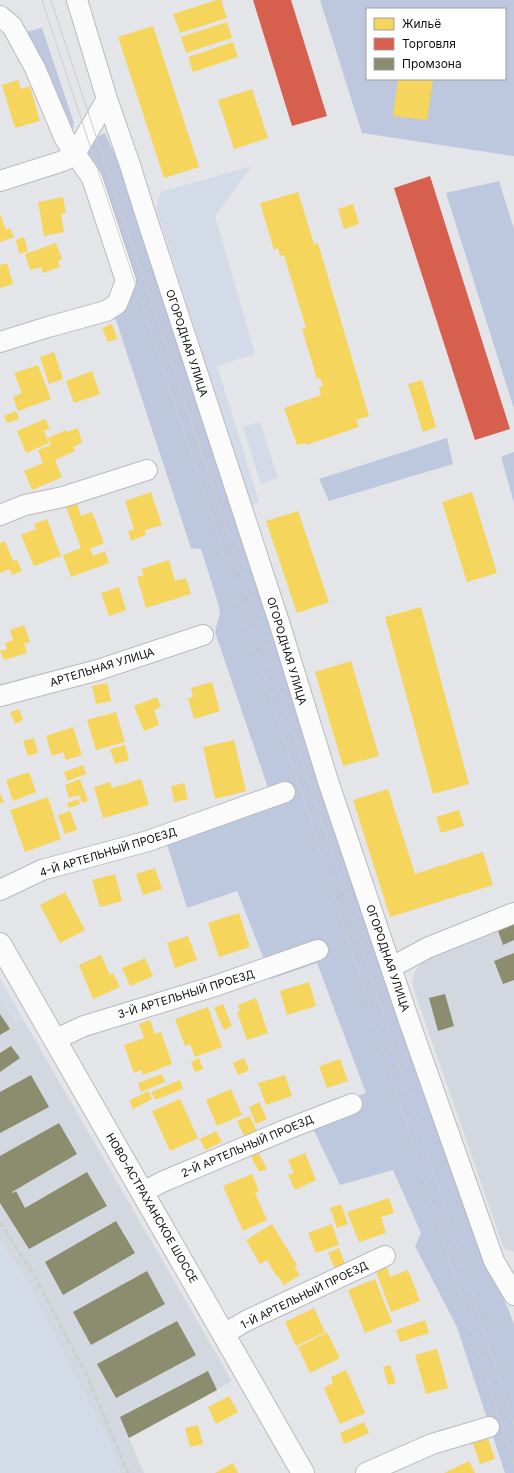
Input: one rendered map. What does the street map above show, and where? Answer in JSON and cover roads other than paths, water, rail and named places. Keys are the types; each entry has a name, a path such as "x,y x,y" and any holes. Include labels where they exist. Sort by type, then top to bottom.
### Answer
{"main road":[{"name":"НОВО-АСТРАХАНСКОЕ ШОССЕ","path":"0,944 303,1473"}],"street":[{"name":"ОГОРОДНАЯ УЛИЦА","path":"77,0 107,99 130,164 146,218 279,622 328,781 409,1021 494,1261 514,1295"},
{"path":"0,16 12,26 35,68 65,140 92,178 126,281 117,304 106,311 0,342"},
{"path":"0,181 63,161 75,154 107,99"},
{"path":"0,515 25,505 63,497 147,470"},
{"name":"АРТЕЛЬНАЯ УЛИЦА","path":"0,696 98,670 203,635"},
{"name":"4-Й АРТЕЛЬНЫЙ ПРОЕЗД","path":"0,890 42,870 148,841 284,792"},
{"path":"392,967 427,948 514,913"},
{"name":"3-Й АРТЕЛЬНЫЙ ПРОЕЗД","path":"54,1040 84,1026 215,986 318,950"},
{"name":"2-Й АРТЕЛЬНЫЙ ПРОЕЗД","path":"143,1192 162,1182 290,1128 352,1104"},
{"name":"1-Й АРТЕЛЬНЫЙ ПРОЕЗД","path":"224,1334 246,1321 386,1256"},
{"path":"366,1473 432,1444 489,1427"}],"tram line":[{"path":"42,0 306,806 514,1464"},
{"path":"51,0 159,323 316,803 514,1425"}],"railway":[{"path":"0,1222 35,1277 87,1376 128,1473"}]}
